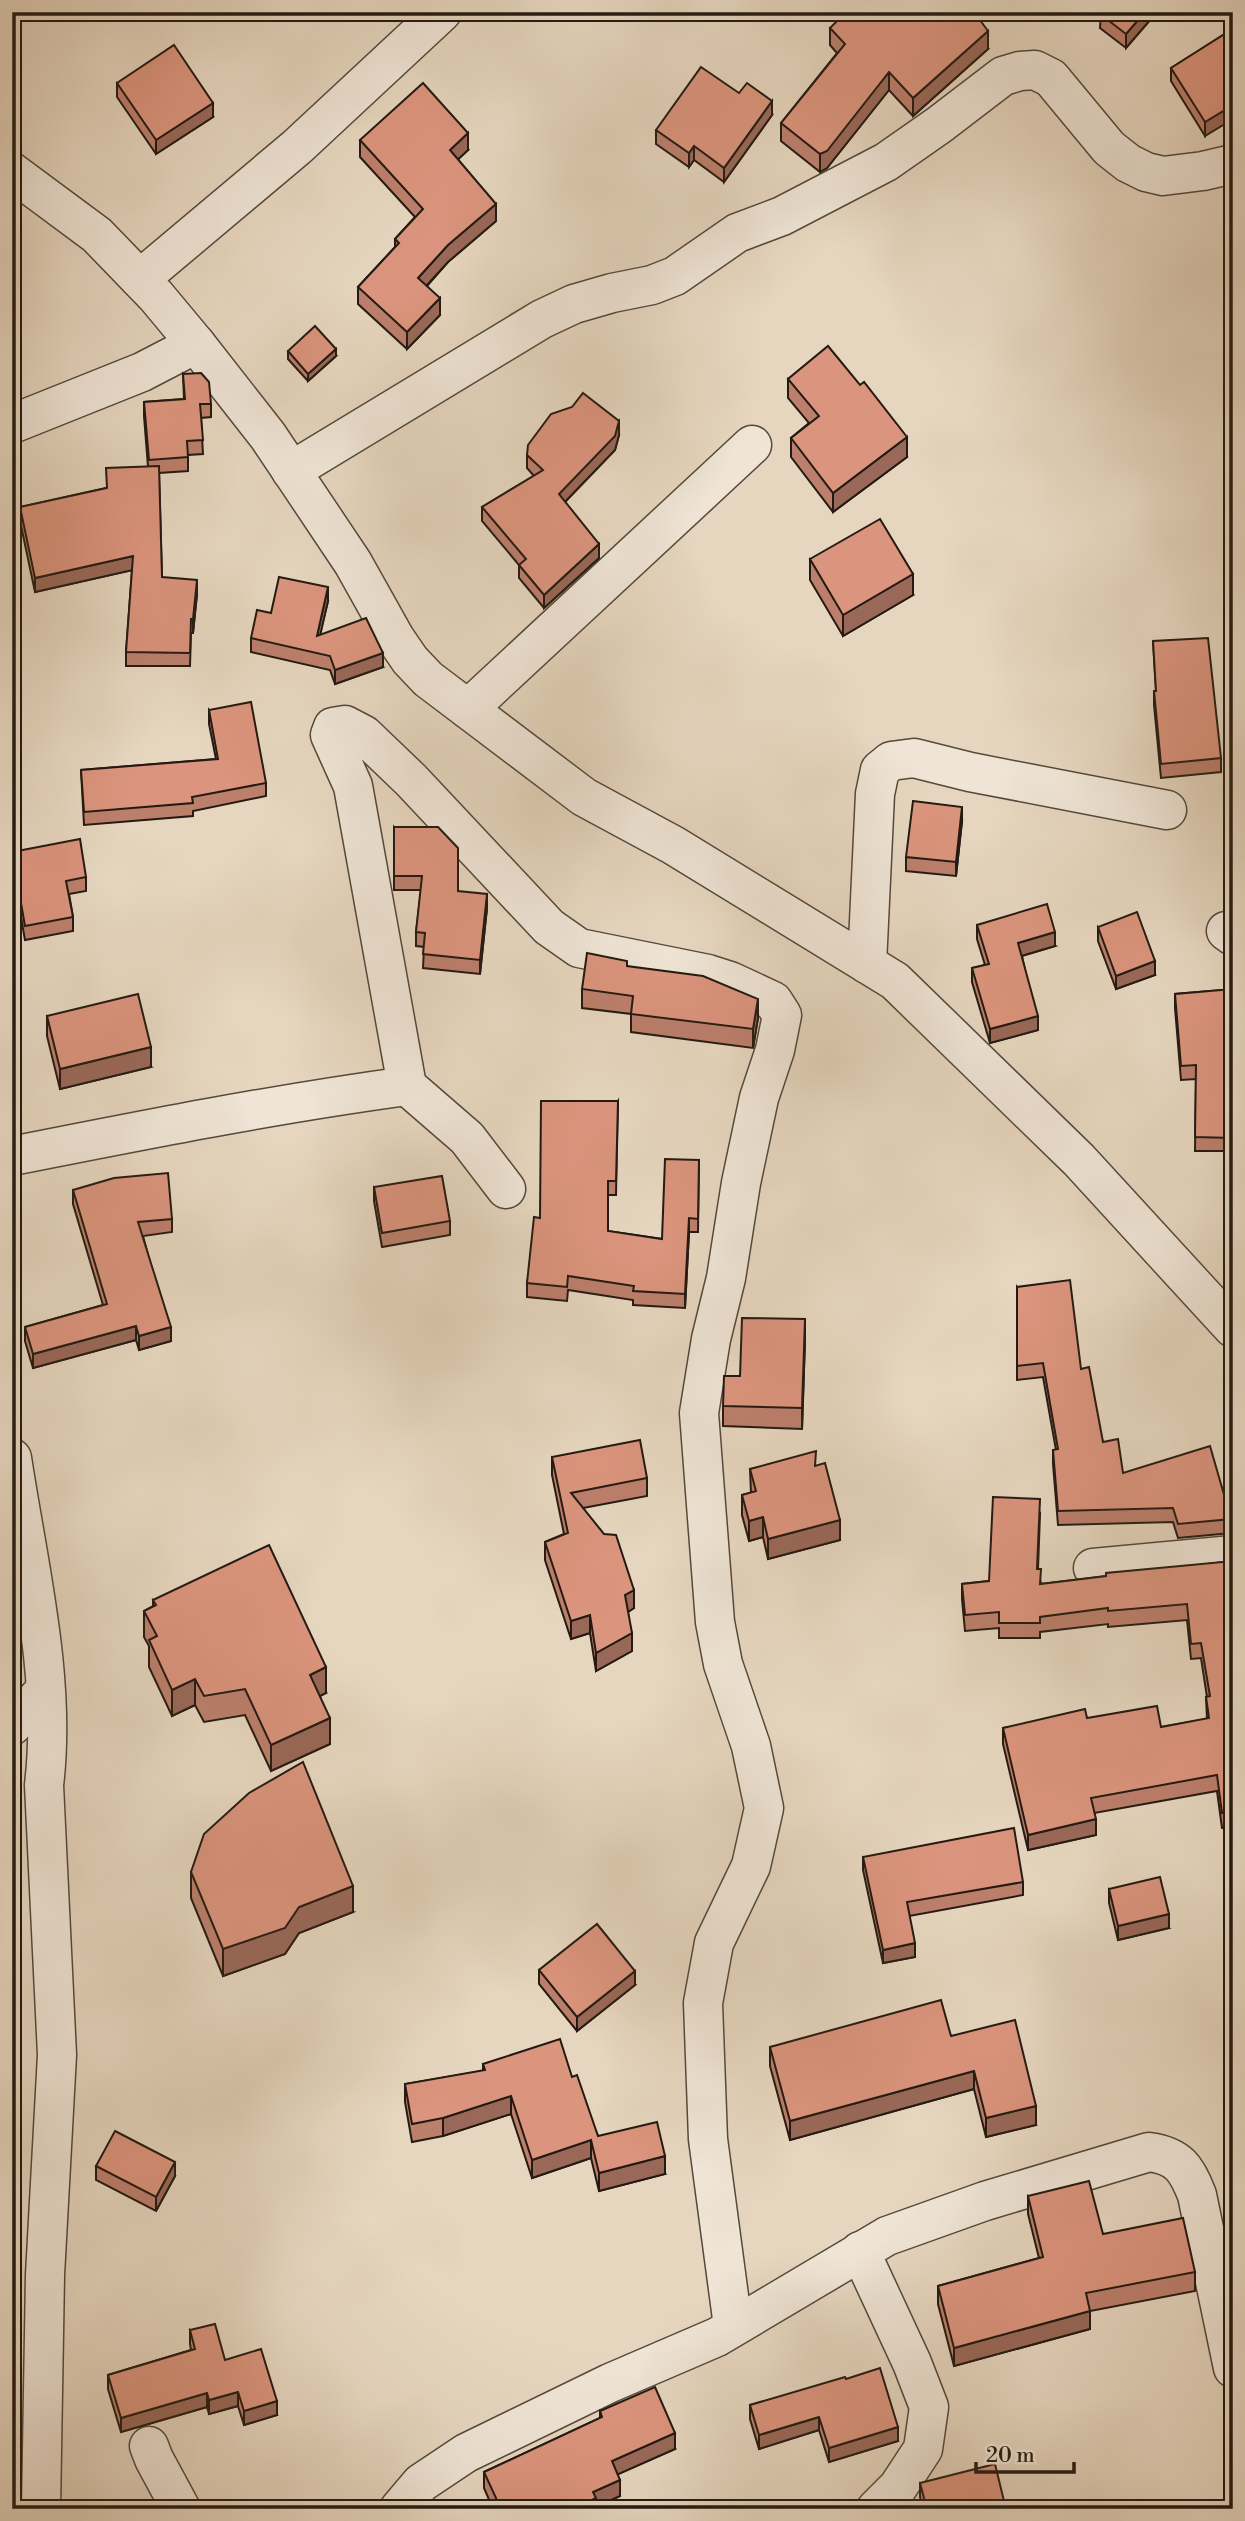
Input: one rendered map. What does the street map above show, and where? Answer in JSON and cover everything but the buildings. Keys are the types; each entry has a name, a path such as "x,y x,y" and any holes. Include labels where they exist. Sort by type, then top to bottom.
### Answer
{"street":[{"path":"139,279 297,147 442,12"},
{"path":"291,471 542,319 574,304 652,285 675,276 737,233 782,216 886,162 1003,76 1035,70 1051,78 1109,148 1128,163 1146,172 1163,176 1233,164"},
{"path":"12,172 97,235 196,344 268,436 353,562 395,638 410,660 428,679 584,797 673,845 895,981 1079,1160 1233,1328"},
{"path":"12,424 142,372 196,344"},
{"path":"468,709 752,444"},
{"path":"506,1189 467,1138 407,1086 353,786 330,735 333,727 345,725 364,735 411,779 549,927 579,948 708,974 730,981 773,1001 782,1015 775,1050 759,1098 741,1183 726,1278 711,1339 699,1413 715,1622 723,1664 751,1746 764,1808 751,1866 713,1943 703,2003 708,2139 733,2326"},
{"path":"867,964 875,794 880,770 891,761 914,758 970,772 1167,810"},
{"path":"12,1156 205,1119 407,1086"},
{"path":"12,1458 39,1635 48,1717 48,1754 44,1785 57,2056 45,2275 41,2509"},
{"path":"1093,1569 1233,1555"},
{"path":"12,1727 45,1690"},
{"path":"399,2509 421,2483 466,2453 610,2383 717,2337 887,2236 985,2201 1149,2152 1165,2154 1189,2172 1198,2195 1233,2368"},
{"path":"860,2251 912,2363 929,2407 923,2449 898,2487 876,2509"},
{"path":"149,2446 181,2509"}]}
